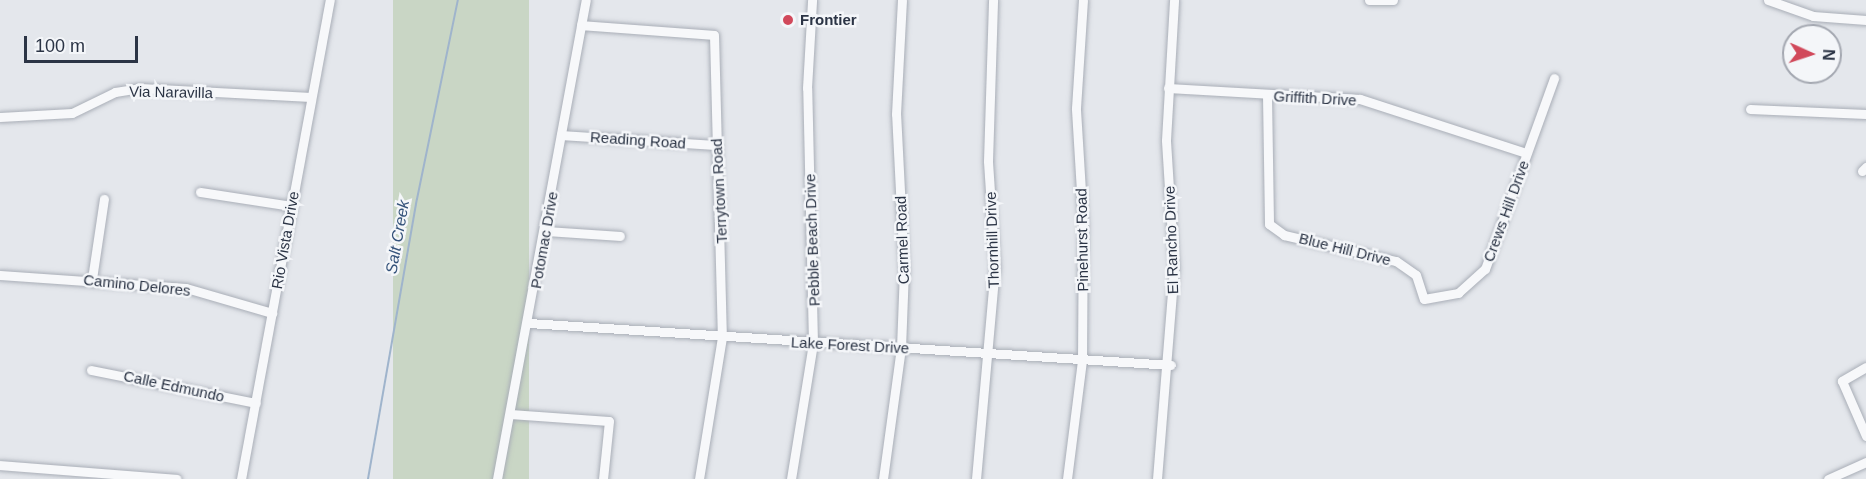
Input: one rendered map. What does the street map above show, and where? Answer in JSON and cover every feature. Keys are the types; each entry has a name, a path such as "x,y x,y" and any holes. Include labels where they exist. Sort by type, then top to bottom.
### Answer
{"street":[{"name":"Rio Vista Drive","path":"241,479 330,0"},
{"name":"Potomac Drive","path":"497,479 547,231 561,135 586,0"},
{"name":"Pebble Beach Drive","path":"791,479 813,343 807,88 812,0"},
{"name":"Carmel Road","path":"883,479 901,348 904,270 896,114 902,0"},
{"name":"Thornhill Drive","path":"976,479 991,355 995,267 988,90 993,0"},
{"name":"Pinehurst Road","path":"1066,479 1082,360 1083,224 1076,108 1083,0"},
{"name":"El Rancho Drive","path":"1157,479 1171,365 1174,268 1168,88 1174,0"},
{"path":"1369,0 1393,0"},
{"path":"1768,0 1813,16 1866,20"},
{"name":"Terrytown Road","path":"581,25 714,35 719,67 715,145 722,337 699,479"},
{"name":"Crews Hill Drive","path":"1424,299 1458,293 1485,269 1554,78"},
{"name":"Via Naravilla","path":"0,117 72,114 115,92 140,88 311,97"},
{"name":"Griffith Drive","path":"1168,88 1360,99 1526,153"},
{"name":"Blue Hill Drive","path":"1267,95 1269,224 1284,235 1395,261 1416,275 1424,299"},
{"path":"1750,110 1866,114"},
{"name":"Reading Road","path":"561,135 715,145"},
{"path":"200,192 292,206"},
{"path":"92,279 104,199"},
{"path":"547,231 620,236"},
{"name":"Camino Delores","path":"0,275 92,279 186,288 272,313"},
{"name":"Lake Forest Drive","path":"529,323 1171,365"},
{"path":"1866,367 1842,381 1866,436"},
{"name":"Calle Edmundo","path":"91,370 256,403"},
{"path":"510,414 609,421 603,479"},
{"path":"1828,479 1866,462"},
{"path":"0,465 176,479"}],"green space":[{"path":"393,0 529,0 529,479 393,479"}],"waterway":[{"name":"Salt Creek","path":"368,479 417,199 458,0"}],"place":[{"name":"Frontier","path":"788,20"}]}
